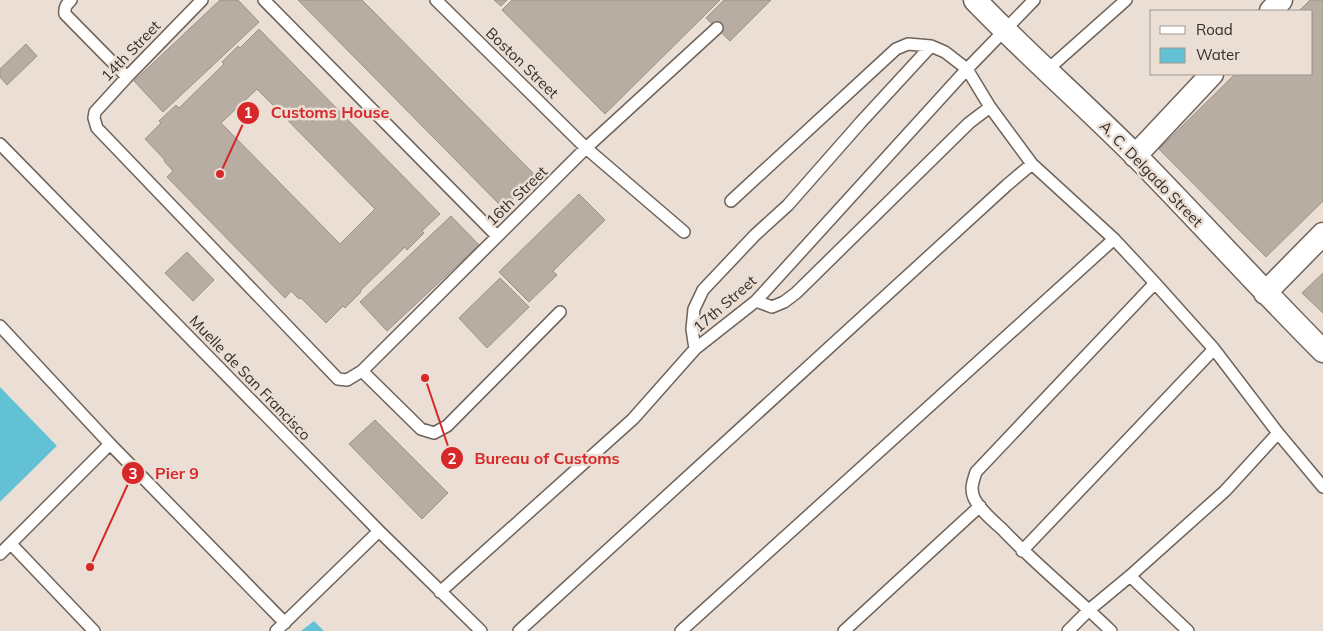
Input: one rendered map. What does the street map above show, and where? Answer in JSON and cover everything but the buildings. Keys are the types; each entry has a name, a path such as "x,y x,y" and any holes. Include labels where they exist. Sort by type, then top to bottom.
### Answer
{"street":[{"name":"A. C. Delgado Street","path":"975,0 1135,156 1323,351"},
{"path":"1272,10 1282,0"},
{"path":"1135,156 1211,75"},
{"path":"1265,293 1323,234"}],"lane":[{"path":"71,0 65,6 65,14 127,77"},
{"name":"14th Street","path":"202,0 95,112 94,118 97,128 338,379"},
{"path":"264,0 497,236"},
{"name":"Boston Street","path":"436,0 586,148 684,232"},
{"name":"17th Street","path":"440,592 633,419 695,350 756,301 967,69 1034,0"},
{"path":"1046,71 1126,0"},
{"name":"16th Street","path":"338,379 347,380 362,371 586,148 717,28"},
{"path":"731,201 896,49 908,44 931,46 945,52 967,69 990,106 1032,164 1114,239 1214,349 1278,433 1323,487"},
{"path":"695,350 692,329 694,309 703,290 755,235 788,204 931,46"},
{"path":"756,301 772,308 796,293 969,123 990,106"},
{"name":"Muelle de San Francisco","path":"0,144 440,592 481,631"},
{"path":"519,631 1032,164"},
{"path":"681,631 1114,239"},
{"path":"1111,631 1022,551 980,506 973,496 972,486 976,472 1155,283"},
{"path":"362,371 421,429 434,433 447,426 560,312"},
{"path":"0,326 281,627 379,530"},
{"path":"1022,551 1214,349"},
{"path":"1068,631 1089,610 1225,491 1278,433"},
{"path":"0,554 110,444"},
{"path":"844,631 980,506"},
{"path":"11,544 94,631"},
{"path":"1130,576 1188,631"}],"water":[{"path":"0,387 57,446 0,502"},
{"path":"314,621 324,631 301,631"}],"pier":[{"path":"57,446 59,448 0,505 0,502"}],"place":[{"name":"Customs House","path":"220,174"},
{"name":"Bureau of Customs","path":"425,378"},
{"name":"Pier 9","path":"90,567"}]}
